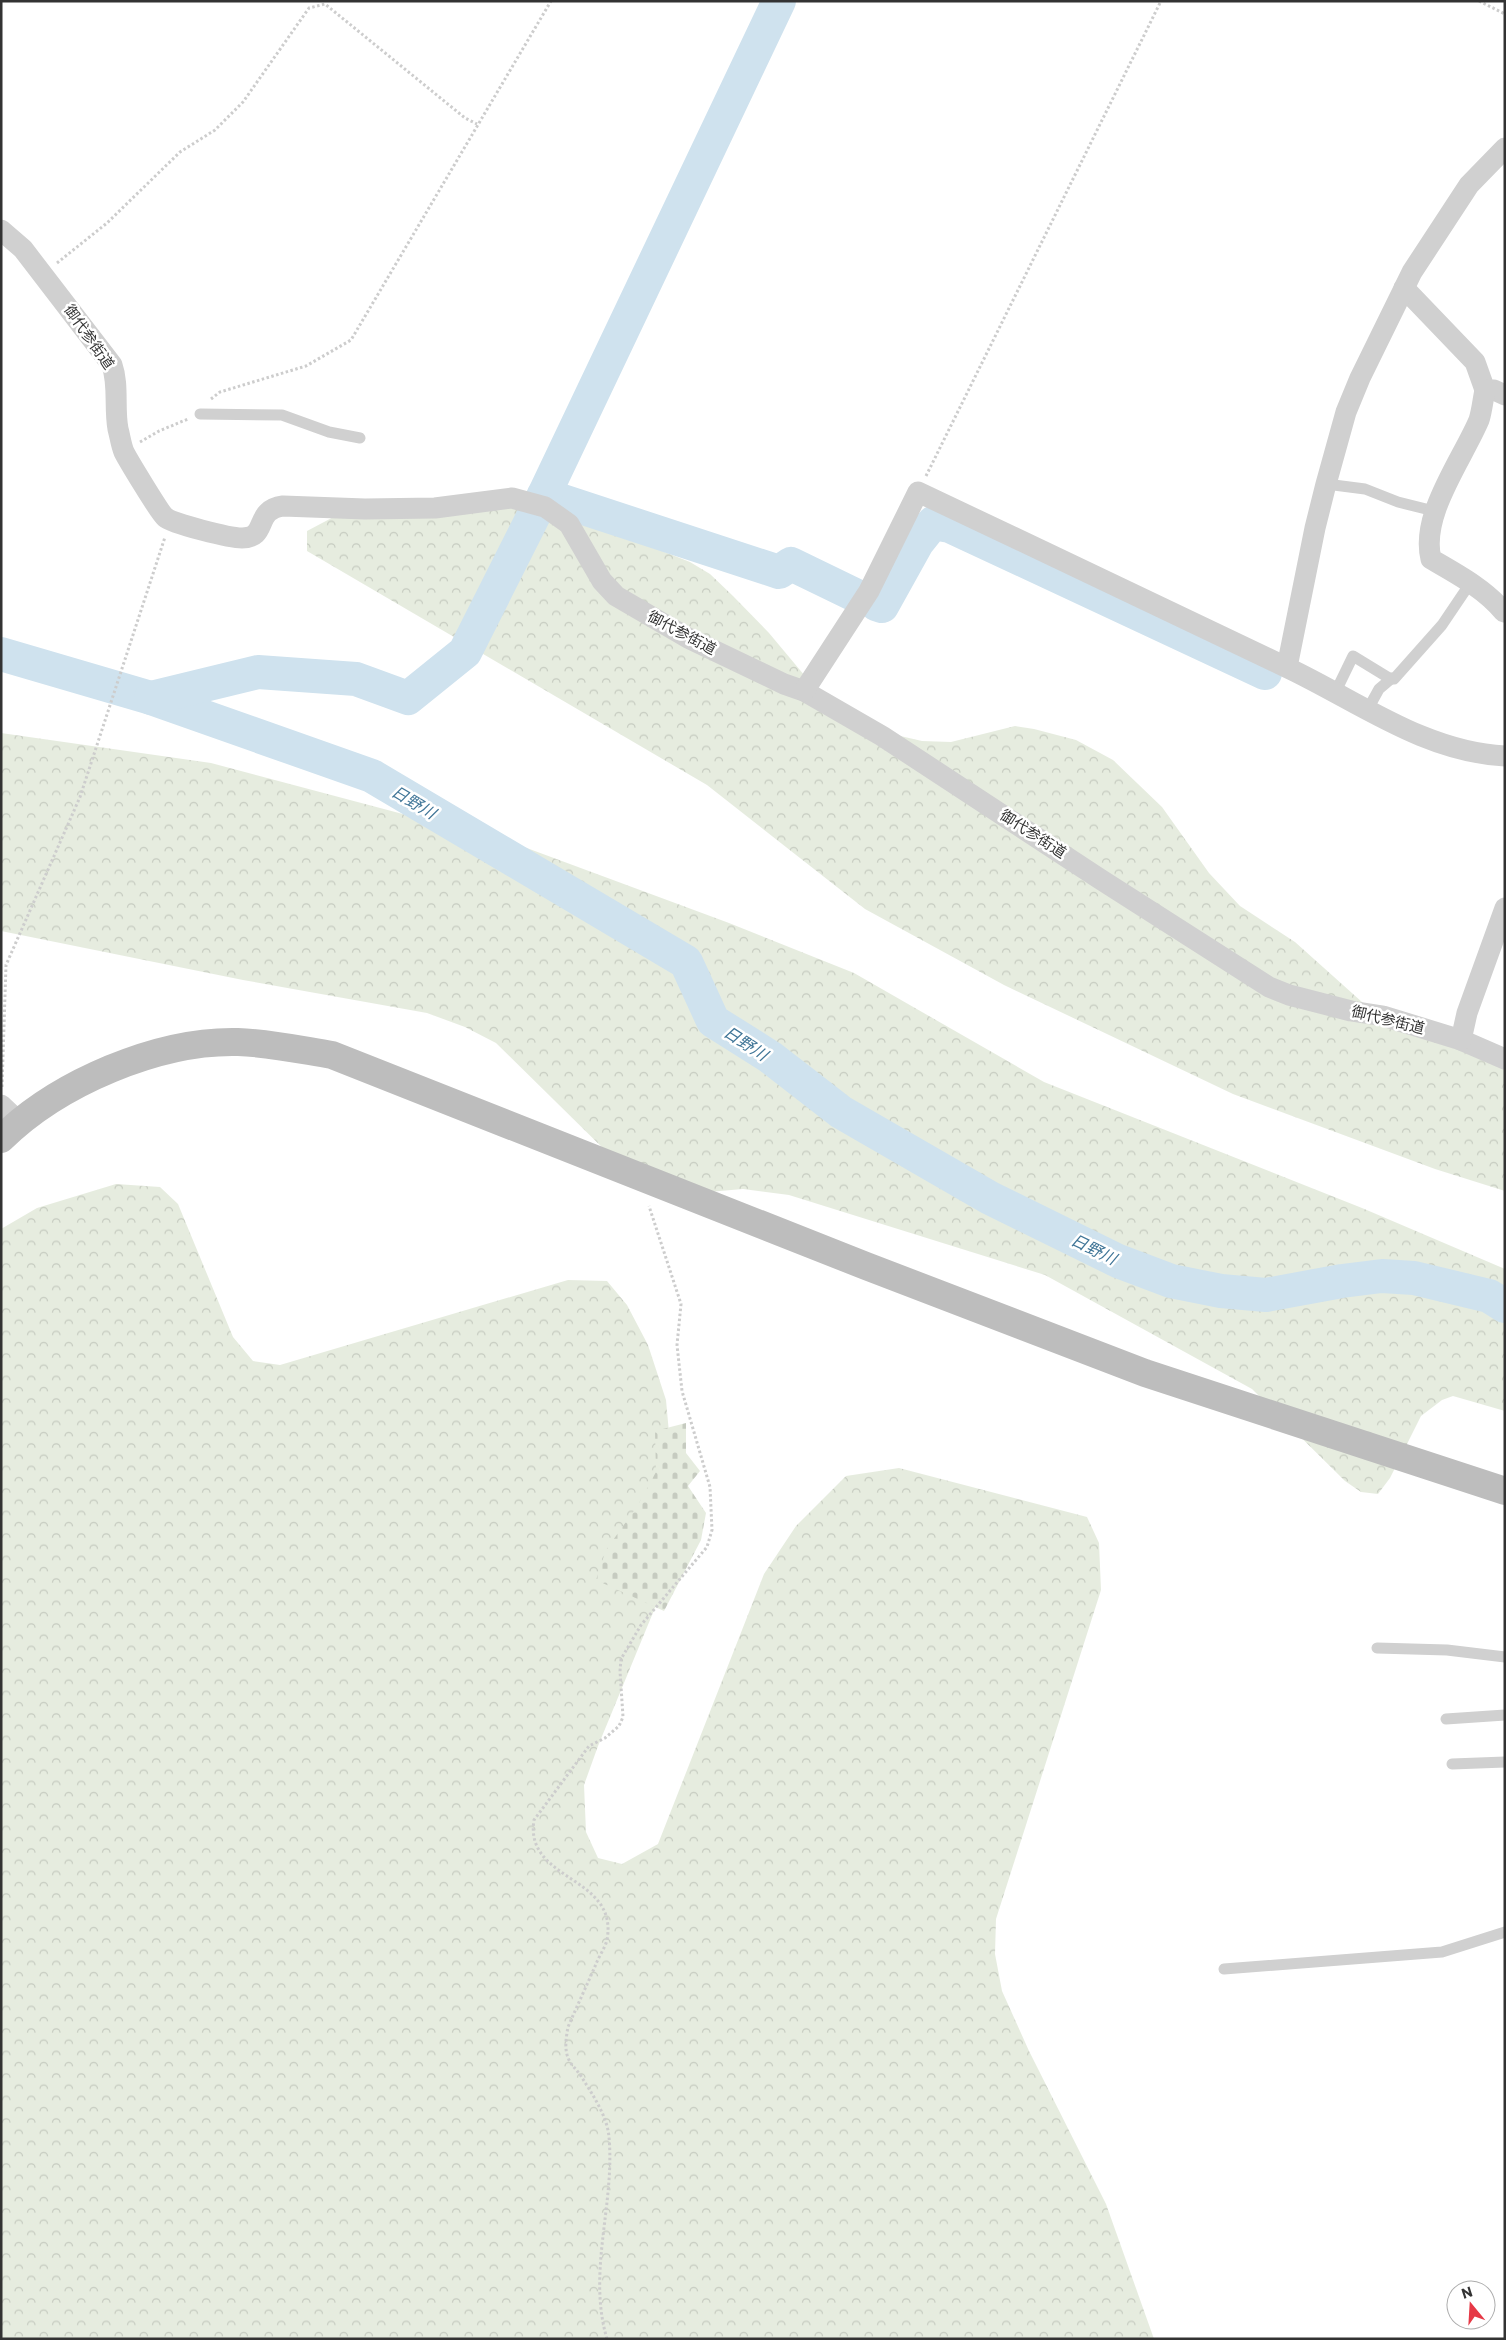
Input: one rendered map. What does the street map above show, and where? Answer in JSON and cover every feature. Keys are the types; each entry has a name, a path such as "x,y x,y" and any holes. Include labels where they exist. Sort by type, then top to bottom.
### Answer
{"street":[{"path":"1287,668 1315,528 1326,484 1346,412 1360,378 1412,272 1469,185 1505,148"},
{"name":"御代参街道","path":"1,230 23,249 112,365 115,374 118,427 124,451 164,517 189,526 242,538 255,536 259,531 265,514 274,507 365,509 444,507 512,498 537,504 569,524 602,580 616,596 688,638 784,684 804,691 882,736 1269,987 1289,996 1351,1011 1383,1016 1461,1040 1505,1059"},
{"path":"1404,288 1475,362 1495,392 1434,511 1429,540 1432,559 1471,582 1496,603 1505,615"},
{"path":"804,691 869,591 918,492 1336,691 1440,745 1505,756"},
{"path":"1461,1040 1467,1013 1505,908"},
{"path":"7,1122 110,1068 178,1049 236,1042 332,1055 1145,1373 1505,1491"}],"lane":[{"path":"200,414 282,415 329,432 360,438"},
{"path":"1326,484 1365,489 1398,502 1434,511"},
{"path":"1368,709 1378,689 1392,678 1442,625 1471,582"},
{"path":"1336,691 1353,656 1392,678"},
{"path":"1378,1648 1446,1650 1505,1657"},
{"path":"1446,1718 1505,1715"},
{"path":"1452,1764 1505,1762"},
{"path":"1224,1969 1442,1952 1505,1932"}],"path":[{"path":"124,451 159,431 200,414 207,402 220,392 306,366 351,340 551,1"},
{"path":"918,492 1160,1"},
{"path":"1479,1 1505,14"},
{"path":"43,274 107,222 180,152 215,130 236,109 309,8 326,4 465,118 477,124"},
{"path":"1,1096 3,968 80,797 166,534 164,517"},
{"path":"607,2339 602,2321 599,2288 601,2246 610,2178 609,2136 605,2118 580,2074 569,2060 565,2041 568,2027 606,1940 607,1922 603,1906 596,1896 543,1858 536,1846 532,1831 534,1820 589,1746 605,1738 619,1726 623,1717 620,1682 621,1659 641,1625 707,1547 712,1530 710,1487 682,1391 677,1345 681,1304 638,1174"}],"green space":[{"path":"478,508 554,508 690,562 710,574 733,596 769,633 820,694 896,735 922,741 951,742 1015,726 1076,740 1113,760 1162,807 1209,873 1240,906 1295,942 1391,1028 1470,1050 1505,1070 1505,1191 1435,1169 1233,1094 1004,985 865,909 707,785 307,551 307,531 341,513"},
{"path":"1,733 211,763 516,844 729,923 854,973 1044,1082 1362,1208 1505,1269 1505,1411 1453,1396 1442,1400 1421,1416 1390,1478 1378,1494 1361,1492 1345,1481 1252,1389 1045,1275 789,1195 743,1189 708,1192 616,1161 496,1043 465,1027 427,1013 243,980 1,931"},
{"path":"116,1184 160,1187 178,1204 233,1337 253,1361 280,1365 568,1280 607,1281 627,1305 648,1345 666,1400 678,1532 657,1603 598,1746 584,1785 586,1832 598,1858 622,1864 658,1844 764,1574 796,1526 846,1476 899,1468 1087,1517 1099,1543 1101,1590 996,1919 995,1954 1002,1991 1029,2051 1106,2204 1154,2339 1,2339 1,1229 37,1208"},
{"path":"686,1423 686,1453 700,1471 688,1486 706,1513 701,1540 664,1611 596,1580 606,1550 638,1505 656,1472 655,1431"}],"waterway":[{"path":"151,698 258,672 356,679 408,698 465,652 544,495 779,1"},
{"path":"544,495 779,572 791,564 859,597"},
{"path":"876,604 882,606 917,543 933,523 950,526 1265,673"},
{"name":"日野川","path":"1,654 151,698 372,776 686,962 713,1021 770,1057 841,1112 990,1198 1118,1261 1171,1281 1221,1291 1266,1295 1342,1281 1382,1276 1414,1278 1489,1296 1505,1306"}]}
